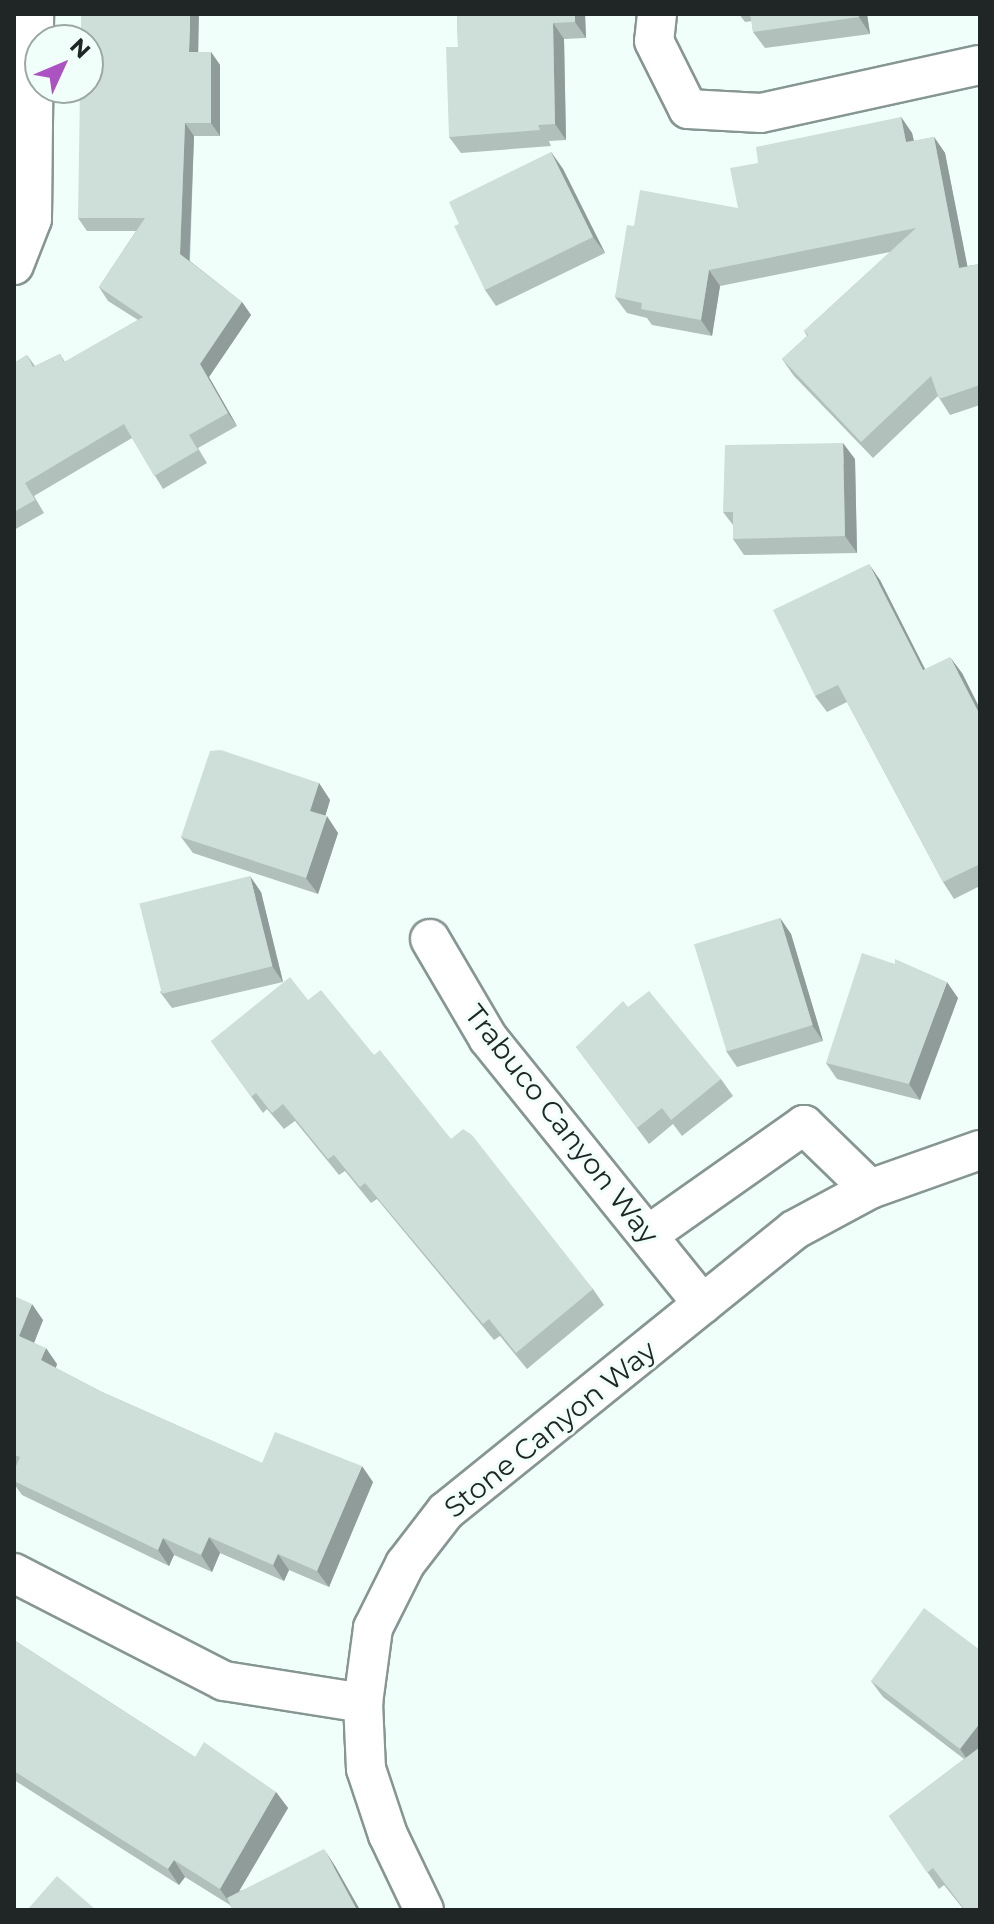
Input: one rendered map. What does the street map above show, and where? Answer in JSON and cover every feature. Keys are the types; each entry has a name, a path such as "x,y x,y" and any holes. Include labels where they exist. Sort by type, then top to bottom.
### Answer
{"street":[{"path":"14,265 32,219 34,14"},
{"path":"657,14 654,41 688,109 761,113 980,65"},
{"name":"Trabuco Canyon Way","path":"430,939 488,1038 703,1304"},
{"path":"648,1235 804,1125 870,1189"},
{"name":"Stone Canyon Way","path":"424,1910 388,1835 366,1769 363,1703 373,1628 405,1564 446,1511 794,1230 870,1189 980,1150"},
{"path":"14,1573 224,1681 363,1703"}],"building":[{"path":"81,14 190,14 189,52 211,52 211,123 185,123 180,254 242,302 200,364 228,413 189,435 198,450 154,476 124,424 25,483 35,500 14,512 14,363 27,355 33,367 60,354 64,362 143,317 99,287 145,218 78,218 80,104 104,104 104,24 81,24"},
{"path":"457,14 575,14 575,22 553,23 555,124 538,125 540,130 449,137 446,47 458,47"},
{"path":"750,14 858,14 859,17 753,32"},
{"path":"901,117 906,142 934,137 959,268 980,264 980,385 939,399 931,376 861,442 782,359 808,335 804,331 916,228 709,270 701,320 641,309 642,303 615,297 627,225 634,226 640,190 738,208 730,168 758,163 756,147"},
{"path":"551,152 593,237 485,290 454,226 459,224 449,202"},
{"path":"843,443 845,536 733,539 733,512 723,512 725,445"},
{"path":"869,564 923,670 950,657 980,715 980,864 943,882 838,685 815,696 773,610"},
{"path":"221,750 319,783 310,811 327,816 306,878 181,837 210,751"},
{"path":"250,876 272,966 162,994 139,904"},
{"path":"780,918 813,1025 727,1051 694,944"},
{"path":"862,953 895,964 895,959 947,982 909,1084 826,1063"},
{"path":"290,977 308,1000 321,990 374,1055 380,1050 451,1139 463,1129 472,1135 593,1289 516,1353 489,1319 483,1324 365,1183 360,1187 334,1155 328,1159 283,1104 272,1113 256,1093 251,1097 211,1041"},
{"path":"649,991 721,1079 671,1120 662,1108 637,1128 576,1047 623,1001 628,1007"},
{"path":"14,1296 32,1304 19,1336 46,1348 41,1360 102,1392 262,1463 275,1432 362,1466 317,1571 278,1554 273,1565 209,1537 201,1555 163,1538 158,1550 14,1481 14,1471 20,1457 14,1455"},
{"path":"924,1608 980,1650 980,1723 960,1749 871,1681"},
{"path":"14,1640 195,1757 204,1742 276,1792 220,1889 174,1860 168,1869 14,1771"},
{"path":"980,1747 980,1910 965,1910 933,1868 927,1873 889,1816"},
{"path":"324,1849 357,1910 233,1910 227,1898"},
{"path":"57,1876 96,1910 27,1910"}]}
